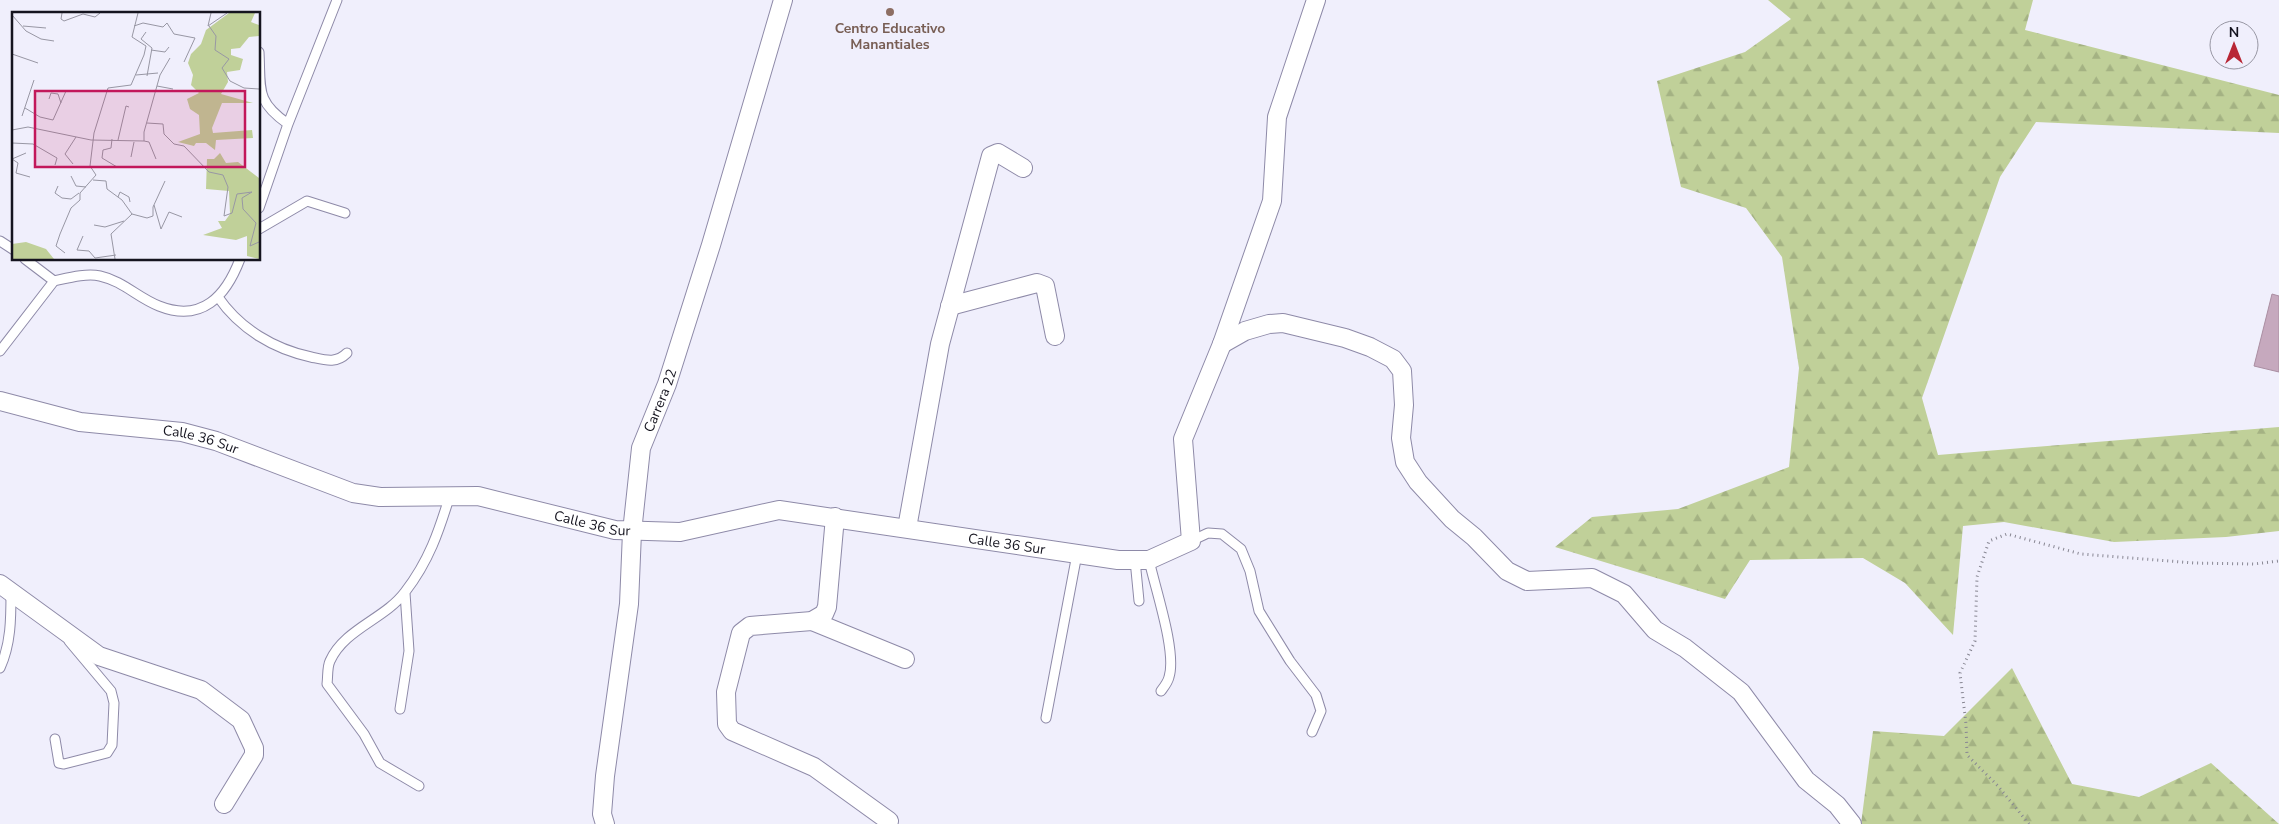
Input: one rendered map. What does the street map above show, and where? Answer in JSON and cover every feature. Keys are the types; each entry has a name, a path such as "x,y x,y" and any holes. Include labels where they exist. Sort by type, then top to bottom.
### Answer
{"street":[{"name":"Carrera 22","path":"603,819 605,776 629,604 632,532 642,448 670,375 783,0"},
{"path":"1142,560 1191,541 1183,439 1222,344 1272,201 1277,117 1316,0"},
{"path":"907,528 940,344 991,156 998,153 1023,168"},
{"path":"950,306 1037,283 1045,286 1055,336"},
{"path":"1222,344 1245,331 1269,324 1282,323 1345,338 1370,347 1393,359 1402,371 1404,405 1402,438 1405,462 1418,482 1452,519 1474,537 1507,572 1527,581 1592,578 1624,594 1655,630 1685,648 1741,692 1806,780 1837,805 1852,824"},
{"name":"Calle 36 Sur","path":"0,401 80,422 182,432 216,441 353,493 380,497 450,495 494,499 615,530 680,532 779,510 1077,554 1142,560"},
{"path":"835,517 827,608 824,614 812,620 750,626 741,633 726,692 728,724 732,731 814,767 889,821"},
{"path":"6,588 99,656 201,690 241,720 254,748 254,755 224,804"},
{"path":"812,620 905,660"}],"lane":[{"path":"260,205 288,124 338,0"},
{"path":"260,68 262,99 271,113 288,124"},
{"path":"260,228 307,201 345,213"},
{"path":"0,241 12,249"},
{"path":"26,260 54,281 99,276 122,284 158,306 177,311 200,309 218,297 232,281 240,260"},
{"path":"0,351 54,281"},
{"path":"218,297 229,313 248,330 288,352 329,361 340,359 347,353"},
{"path":"419,786 380,763 364,734 327,684 330,662 349,636 380,617 405,593 436,541 450,495"},
{"path":"1191,541 1208,534 1222,534 1241,550 1250,571 1259,611 1290,661 1316,694 1321,712 1312,732"},
{"path":"1046,718 1077,554"},
{"path":"1139,601 1142,560"},
{"path":"1142,560 1169,643 1171,670 1162,691"},
{"path":"0,668 7,653 12,619 6,588"},
{"path":"400,708 410,652 405,593"},
{"path":"55,738 59,763 64,764 107,753 112,745 114,703 111,691 56,625"}],"path":[{"path":"2029,824 1998,786 1967,755 1966,724 1960,673 1975,641 1976,577 1989,541 2007,534 2081,554 2194,564 2254,564 2279,560"}],"green space":[{"path":"1768,0 2033,0 2025,30 2279,95 2279,133 2036,122 2000,177 1922,398 1938,455 2279,427 2279,531 2226,537 2114,542 2004,522 1963,526 1953,635 1905,583 1863,558 1750,560 1725,599 1555,547 1592,517 1678,509 1789,467 1799,368 1782,257 1746,208 1681,187 1657,81 1745,52 1791,19"},
{"path":"2012,668 2072,784 2139,797 2211,763 2279,824 1861,824 1873,731 1944,736"}],"building":[{"path":"2272,294 2279,296 2279,372 2254,366"}],"place":[{"name":"Centro Educativo Manantiales","path":"890,12"}]}
